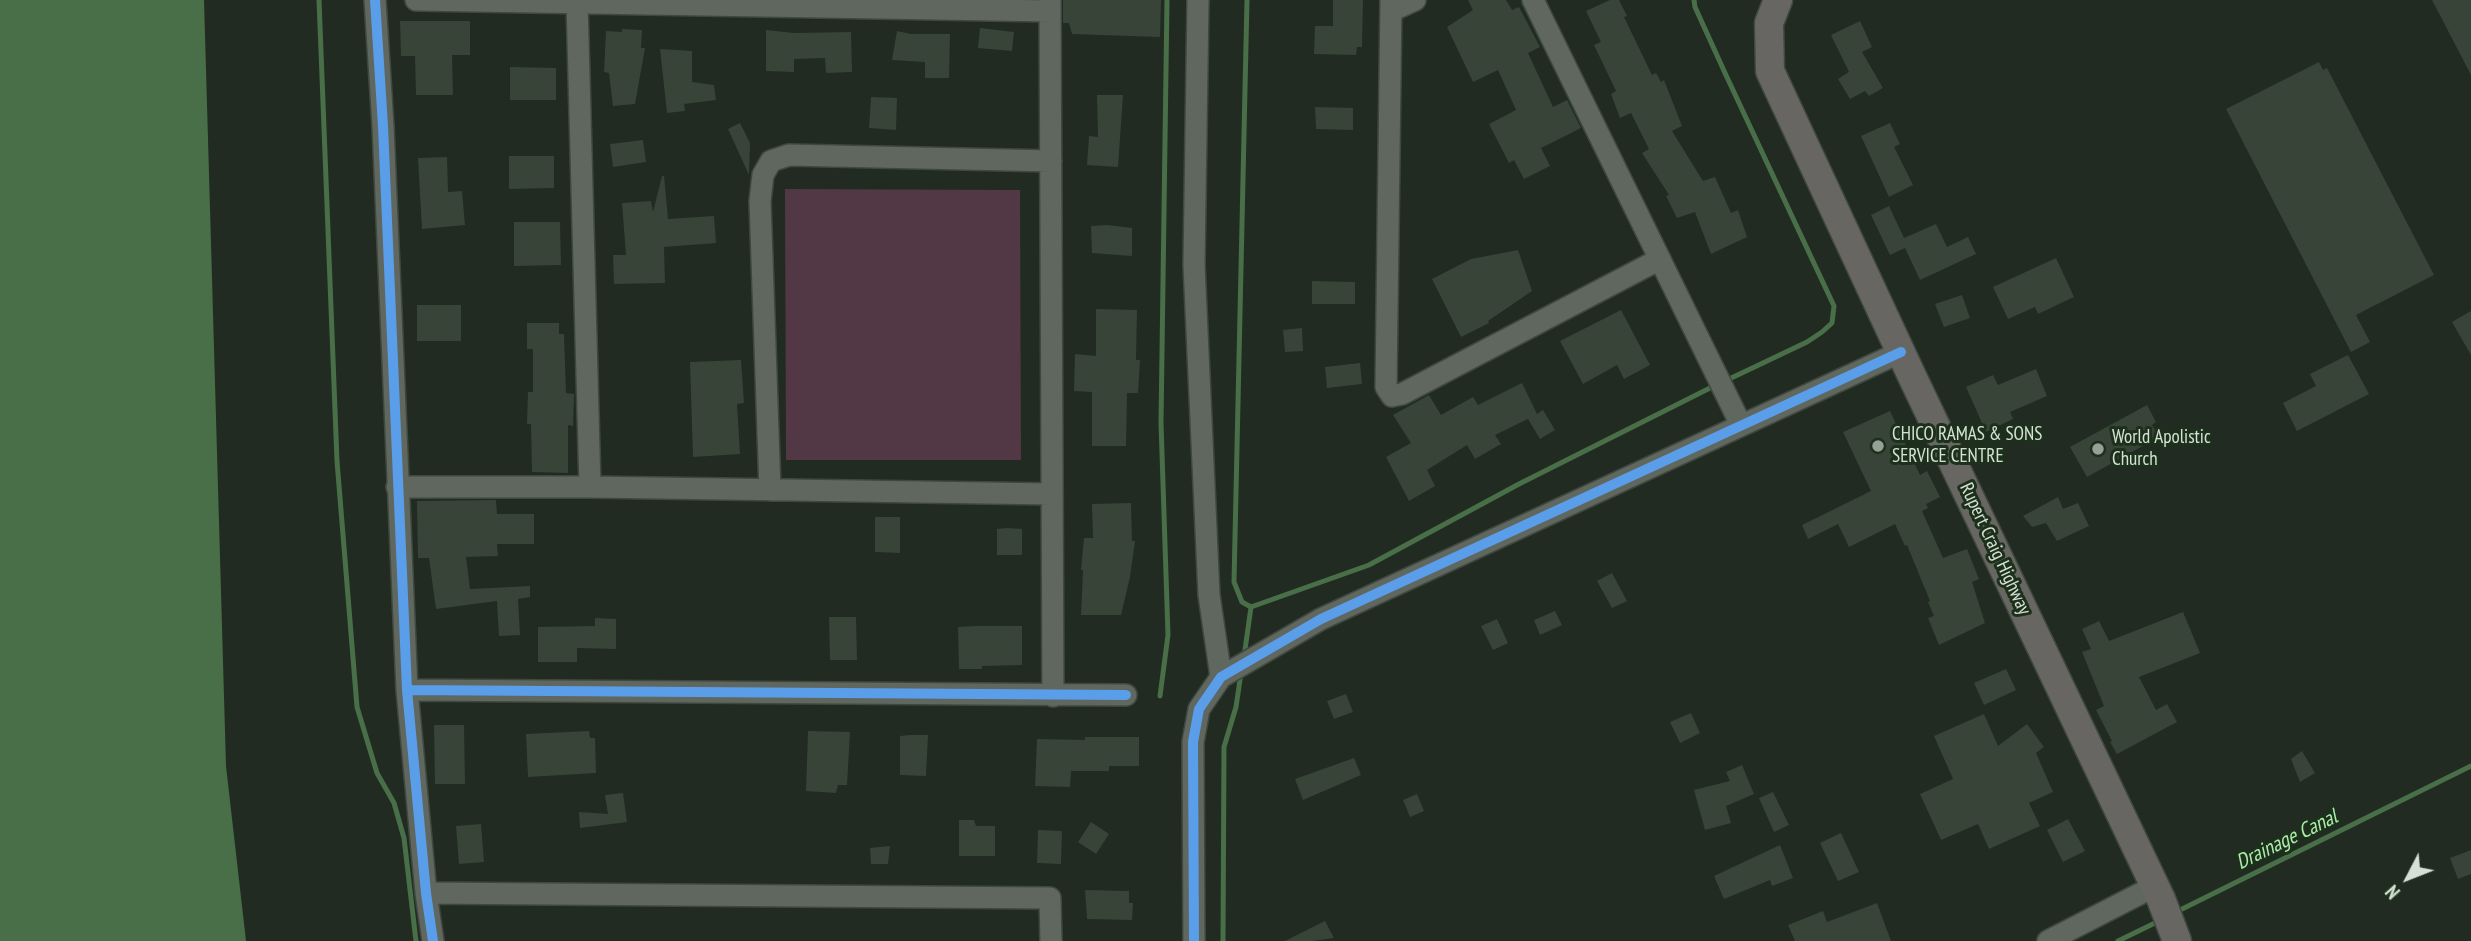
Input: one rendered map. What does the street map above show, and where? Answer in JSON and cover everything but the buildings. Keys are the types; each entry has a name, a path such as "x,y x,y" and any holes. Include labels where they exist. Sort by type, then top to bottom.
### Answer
{"main road":[{"name":"Rupert Craig Highway","path":"1778,0 1769,23 1770,71 2158,892 2177,941"}],"street":[{"path":"375,0 407,690 432,941"},
{"path":"416,0 1050,5 1053,696"},
{"path":"1198,0 1194,265 1209,595 1221,677"},
{"path":"1415,0 1391,6 1386,387 1392,396 1402,394 1660,259"},
{"path":"1533,0 1741,425"},
{"path":"577,2 590,487"},
{"path":"770,490 761,201 763,175 771,161 789,155 1051,161"},
{"path":"1194,941 1193,742 1199,709 1221,677 1321,619 1902,352"},
{"path":"397,487 1052,494"},
{"path":"407,690 1126,695"},
{"path":"2048,941 2158,892"},
{"path":"426,893 1050,898 1051,941"}],"shaded area":[{"path":"0,0 204,0 226,766 246,941 0,941"},
{"path":"785,189 1020,190 1021,460 786,460"}],"waterway":[{"path":"319,0 337,461 357,707 377,773 394,803 404,838 416,941"},
{"path":"1160,696 1168,635 1161,423 1167,0"},
{"path":"1247,0 1234,582 1242,602 1251,607 1369,565 1519,484 1716,385"},
{"path":"1694,0 1725,73 1834,306 1832,323 1822,332 1807,342 1725,381"},
{"path":"1244,657 1251,607"},
{"path":"1223,941 1224,747 1236,707 1241,673"},
{"name":"Drainage Canal","path":"2174,913 2471,766"},
{"name":"Drainage Canal","path":"2118,941 2159,921"}],"cycle path":[{"path":"375,0 383,126 407,690 433,941"},
{"path":"1194,941 1193,742 1199,709 1221,677 1321,619 1901,352"},
{"path":"407,690 1126,695"}],"place":[{"name":"CHICO RAMAS & SONS SERVICE CENTRE","path":"1878,446"},
{"name":"World Apolistic Church","path":"2098,449"}]}
